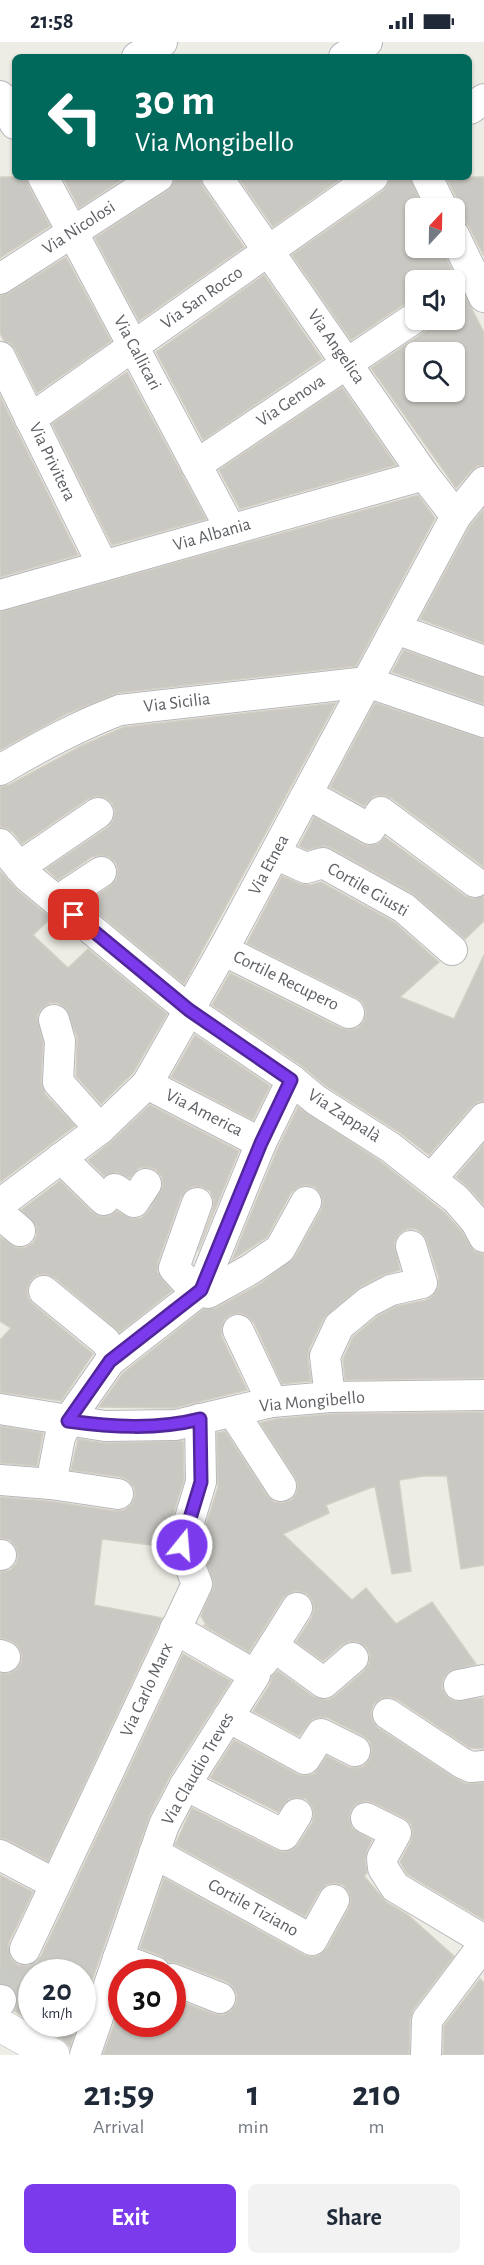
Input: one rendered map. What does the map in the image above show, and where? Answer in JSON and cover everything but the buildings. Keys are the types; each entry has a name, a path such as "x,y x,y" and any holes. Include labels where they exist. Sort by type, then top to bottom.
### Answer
{"street":[{"path":"123,42 133,54"},
{"path":"140,54 162,42"},
{"path":"0,96 12,118"},
{"path":"472,108 484,99"},
{"name":"Via Callicari","path":"45,180 231,530"},
{"name":"Via Nicolosi","path":"0,279 153,180"},
{"name":"Via Angelica","path":"219,180 424,475 456,516"},
{"name":"Via San Rocco","path":"30,419 369,180"},
{"path":"428,180 437,198"},
{"path":"463,258 474,284"},
{"name":"Via Genova","path":"196,465 405,324"},
{"name":"Via Privitera","path":"0,357 104,566"},
{"name":"Via Albania","path":"0,595 424,475"},
{"name":"Via Etnea","path":"0,1204 100,1129 147,1084 223,950 456,516 484,482"},
{"path":"396,629 484,661"},
{"path":"367,682 484,722"},
{"name":"Via Sicilia","path":"0,770 51,740 87,722 120,710 367,682"},
{"path":"307,794 370,829 381,812 475,882"},
{"path":"19,867 98,813"},
{"name":"Via Zappalà","path":"0,844 19,867 57,901 189,1010 291,1080 316,1100 390,1147 456,1199 476,1222 484,1238"},
{"name":"Cortile Giusti","path":"275,854 306,868 323,863 404,908 452,950"},
{"path":"57,901 101,872"},
{"name":"Cortile Recupero","path":"223,950 348,1013"},
{"path":"54,1020 60,1041 58,1082 100,1129"},
{"path":"51,1484 60,1437 68,1421 110,1361 199,1292 261,1143 291,1080"},
{"name":"Via America","path":"147,1084 261,1143"},
{"path":"431,1179 484,1119"},
{"path":"62,1158 104,1200 115,1190 134,1202 146,1184"},
{"path":"197,1203 174,1268 199,1292 208,1293 251,1269 280,1249 306,1202"},
{"path":"330,1397 325,1356 339,1326 368,1302 391,1290 422,1283 411,1246"},
{"path":"44,1291 105,1341 116,1356"},
{"path":"238,1330 272,1402"},
{"name":"Via Mongibello","path":"0,1409 105,1426 176,1425 272,1402 330,1397 484,1395"},
{"path":"233,1412 280,1486"},
{"name":"Via Carlo Marx","path":"25,1949 197,1584 182,1545 201,1482 200,1419"},
{"path":"0,1480 51,1484 118,1494"},
{"name":"Via Claudio Treves","path":"85,2055 164,1825 185,1785 297,1608"},
{"path":"175,1629 255,1675"},
{"path":"273,1646 324,1683 353,1658"},
{"path":"388,1714 462,1763 471,1767 484,1766"},
{"path":"228,1717 305,1760 321,1734 355,1751"},
{"path":"185,1785 284,1836 297,1814"},
{"path":"366,1818 396,1833 382,1858 383,1868 395,1887 481,1953 427,2020 426,2055"},
{"name":"Cortile Tiziano","path":"154,1853 312,1940 334,1900"},
{"path":"0,1855 55,1884"},
{"path":"186,1985 220,1998"},
{"path":"0,2025 53,2055"}],"tunnel":[{"path":"1,2000 25,1949"}],"route":[{"path":"74,915 189,1010 291,1080 261,1143 201,1290 110,1361 68,1421 105,1426 176,1425 200,1419 201,1482 182,1545"}]}
